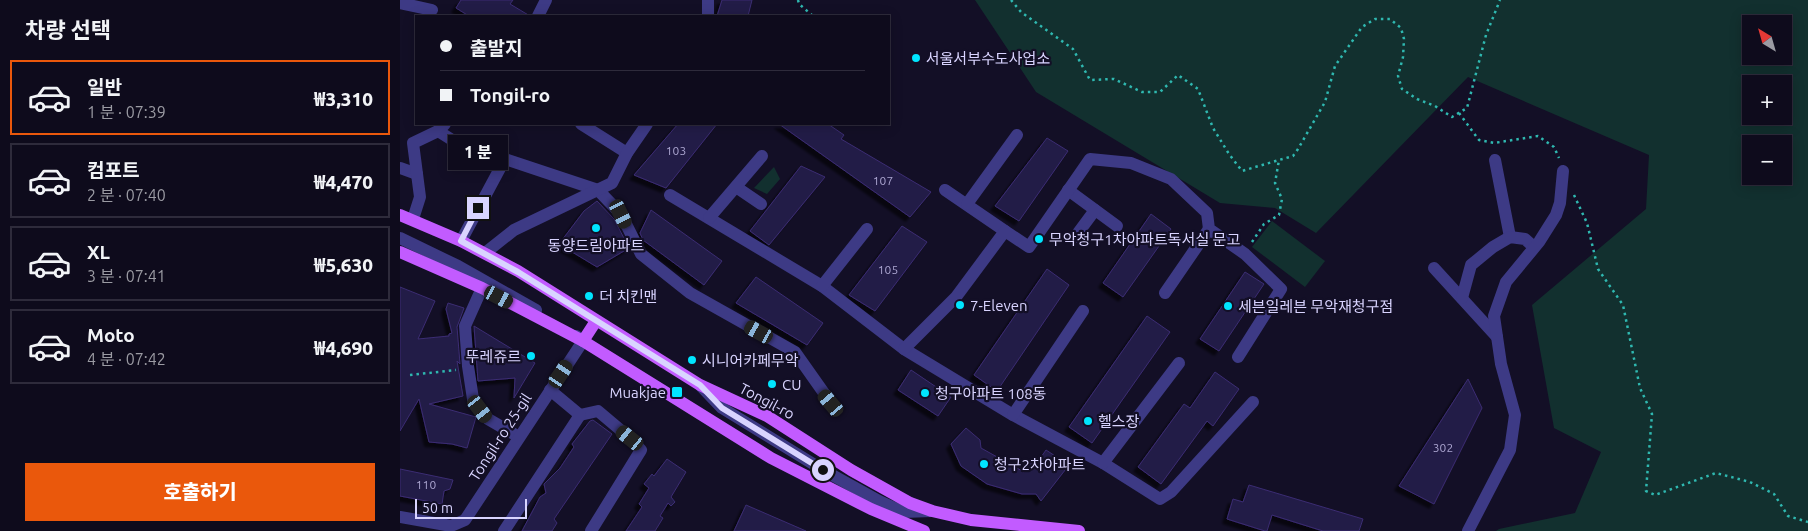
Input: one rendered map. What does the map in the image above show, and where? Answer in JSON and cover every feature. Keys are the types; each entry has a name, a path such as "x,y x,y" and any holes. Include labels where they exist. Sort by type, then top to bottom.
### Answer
{"main road":[{"name":"Tongil-ro","path":"404,216 485,253 700,385 767,416 851,470 910,503 932,511 971,520 1079,531"},
{"path":"400,252 482,288 583,341 771,458 871,509 922,530 932,511"},
{"path":"583,341 596,320"}],"street":[{"path":"538,15 546,0"},
{"path":"708,0 708,15"},
{"path":"400,3 433,9"},
{"path":"583,125 627,153"},
{"path":"485,253 514,230 612,183 627,153 646,125"},
{"path":"404,216 420,197 414,142 441,127 457,143 598,190 621,214 641,254 690,293 795,352 831,403"},
{"path":"967,204 1017,135"},
{"path":"709,218 762,156"},
{"path":"461,241 505,159"},
{"path":"945,190 1029,247 1090,159 1131,162 1171,179 1207,213 1209,229 1165,293"},
{"path":"1496,160 1510,237"},
{"path":"400,168 417,174"},
{"path":"1468,531 1510,450 1515,415 1501,364 1494,316 1506,282 1534,248 1556,215 1560,203 1563,171"},
{"path":"736,187 761,204"},
{"path":"1068,190 1117,226"},
{"path":"670,195 822,286 904,349 1012,415 1103,463 1160,499 1171,492 1253,402"},
{"path":"1075,237 1095,210"},
{"path":"822,286 867,229"},
{"path":"1209,229 1245,254 1281,289 1238,357"},
{"path":"904,349 956,297 1005,231"},
{"path":"1462,298 1471,265 1493,246 1510,237 1525,239 1534,248"},
{"path":"400,238 500,289 583,341"},
{"path":"1434,268 1497,337"},
{"path":"482,288 465,326 472,399 488,419 519,437"},
{"path":"1012,415 1083,311"},
{"name":"Tongil-ro 25-gil","path":"400,517 451,526 465,520 583,341"},
{"path":"1103,463 1179,363"},
{"path":"550,390 580,415"},
{"path":"504,531 580,415 598,411 641,450 591,531"},
{"path":"922,530 933,531"}],"path":[{"path":"798,0 799,4 812,15"},
{"path":"1011,0 1021,12 1073,49 1090,80 1114,79 1142,92 1160,92 1178,75 1198,89 1213,128 1242,171 1293,156 1325,102 1335,66 1362,27 1375,19 1390,19 1401,28 1404,39 1403,57 1398,76 1402,89 1452,117 1467,108 1486,35 1500,0"},
{"path":"1459,113 1479,140 1494,143 1538,136 1554,147 1587,223 1598,270 1623,305 1640,388 1652,414 1646,491 1655,495 1716,473 1750,482 1774,494 1788,516 1808,522"},
{"path":"1245,254 1264,224 1279,215 1282,199 1275,183 1279,160"},
{"path":"410,375 468,369"}],"green space":[{"path":"975,0 1808,0 1808,531 1496,531 1575,513 1601,452 1554,428 1532,305 1646,209 1649,155 1468,77 1316,233 1275,208 1220,203 1036,92"},
{"path":"774,167 780,179 767,194 754,188"},
{"path":"1272,221 1325,261 1305,287 1252,247"}],"building":[{"path":"461,0 513,0 510,4 528,15 467,15 456,8"},
{"path":"722,0 752,0 748,15 717,15"},
{"path":"677,125 716,125 666,188 634,175"},
{"path":"780,125 829,125 844,135 841,139 931,192 910,217"},
{"path":"1047,138 1068,151 1019,221 995,206"},
{"path":"801,166 825,177 769,245 750,231"},
{"name":"동양드림아파트","path":"597,201 614,219 629,248 597,267 559,244 584,211"},
{"path":"651,210 722,261 704,285 643,240 640,233"},
{"path":"1151,214 1171,229 1123,297 1103,283"},
{"path":"902,226 927,242 875,311 849,295"},
{"path":"1047,269 1069,285 997,391 974,375"},
{"path":"1245,272 1264,284 1219,351 1200,339"},
{"path":"756,277 823,323 807,345 736,303"},
{"path":"400,287 435,301 418,339 449,336 452,333 446,309 448,303 464,308 457,327 460,364 457,361 463,396 429,404 476,417 467,448 452,444 429,442 419,399 400,431"},
{"path":"1147,316 1170,332 1092,443 1069,427"},
{"path":"474,326 535,363 514,398 515,378 478,381"},
{"name":"청구아파트 108동","path":"911,370 951,397 938,416 898,390"},
{"path":"1215,372 1239,389 1213,426 1207,421 1161,484 1138,467 1184,404 1190,408"},
{"path":"1468,379 1482,408 1434,504 1399,486"},
{"path":"593,420 612,434 554,519 557,523 552,531 522,531 540,497 546,493 544,484 560,468 574,447 572,444 590,421"},
{"name":"청구2차아파트","path":"966,428 980,440 981,448 1024,472 1031,463 1035,466 1046,450 1069,465 1041,501 1036,494 1022,494 987,484 961,466 951,444"},
{"path":"667,459 686,472 671,497 675,502 671,506 668,503 660,516 663,518 655,531 626,531 642,507 639,504 649,488 644,484 652,474 654,476"},
{"path":"400,469 453,480 450,489 444,491 442,504 400,496"},
{"path":"1249,485 1363,519 1359,531 1323,531 1272,515 1267,531 1265,531 1227,519 1233,499 1243,502"},
{"path":"746,505 806,531 734,531"}],"place":[{"name":"서울서부수도사업소","path":"916,58"},
{"name":"동양드림아파트","path":"596,228"},
{"name":"무악청구1차아파트독서실 문고","path":"1039,239"},
{"name":"더 치킨맨","path":"589,296"},
{"name":"7-Eleven","path":"960,305"},
{"name":"세븐일레븐 무악재청구점","path":"1228,306"},
{"name":"뚜레쥬르","path":"531,356"},
{"name":"시니어카페무악","path":"692,360"},
{"name":"CU","path":"772,384"},
{"name":"Muakjae","path":"677,392"},
{"name":"청구아파트 108동","path":"925,393"},
{"name":"헬스장","path":"1088,421"},
{"name":"청구2차아파트","path":"984,464"}],"route":[{"path":"478,208 461,241 518,272 700,385 722,408 823,470"}]}
